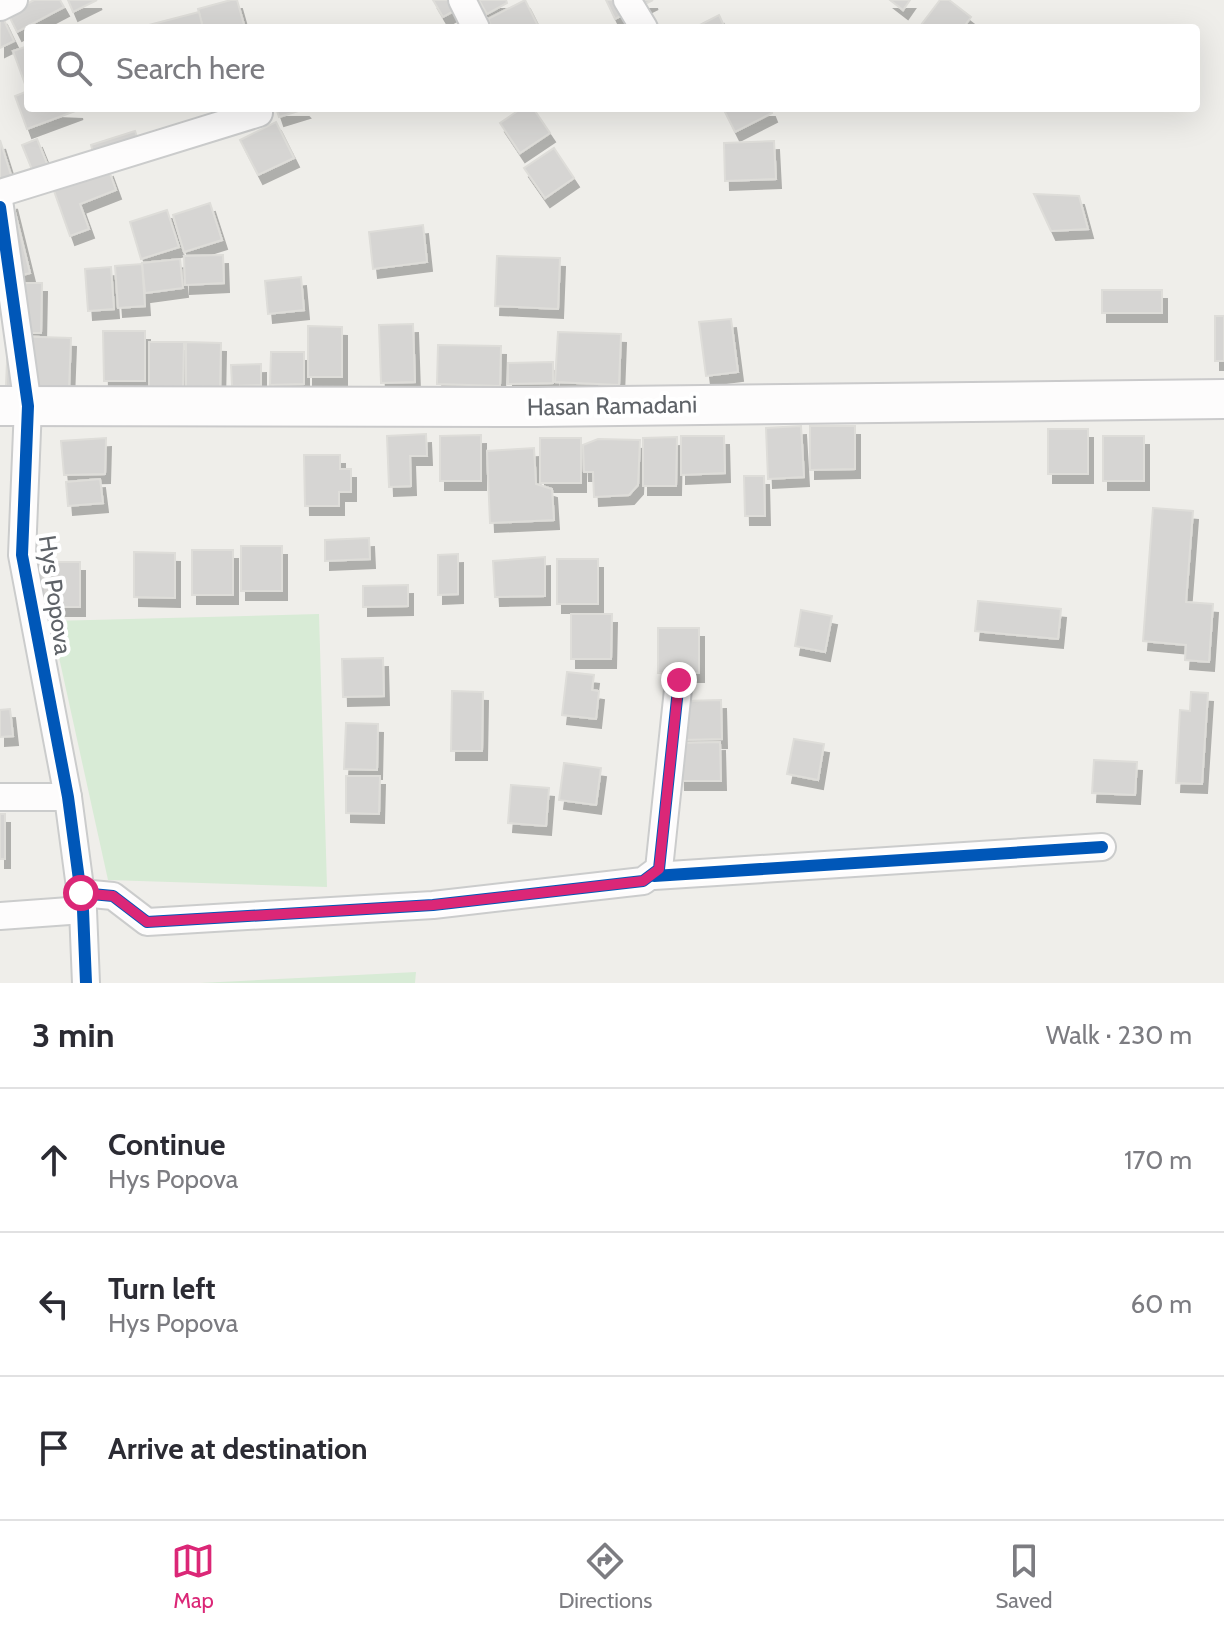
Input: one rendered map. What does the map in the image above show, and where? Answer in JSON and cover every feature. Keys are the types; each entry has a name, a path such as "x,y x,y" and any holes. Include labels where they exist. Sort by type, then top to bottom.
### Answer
{"main road":[{"name":"Hasan Ramadani","path":"14,406 313,408 1224,399"}],"street":[{"path":"0,7 14,0"},
{"path":"462,0 474,24"},
{"path":"627,0 642,24"},
{"path":"0,193 259,113"},
{"name":"Hys Popova","path":"0,207 22,555 68,797 82,902 86,983"},
{"path":"654,876 659,869 679,680"},
{"path":"0,797 68,797"},
{"path":"0,916 113,896 147,922 433,905 629,883 654,876 1102,847"}],"green space":[{"path":"319,614 327,887 108,880 51,621"},
{"path":"416,972 415,983 200,983"}],"building":[{"path":"34,0 60,0 64,7 32,24 24,24 24,28 17,32 8,14"},
{"path":"68,0 97,0 73,12"},
{"path":"237,0 244,24 202,24 198,9"},
{"path":"433,0 474,0 443,17"},
{"path":"479,0 506,0 507,3 487,14"},
{"path":"525,0 537,24 490,24 488,19"},
{"path":"606,0 653,0 615,19"},
{"path":"890,0 910,0 903,10"},
{"path":"940,0 949,0 971,17 966,24 922,24"},
{"path":"199,12 202,24 153,24"},
{"path":"719,15 723,24 702,24"},
{"path":"0,17 14,41 0,48"},
{"path":"24,47 24,81 13,51"},
{"path":"24,93 24,112 73,112 27,129 15,96"},
{"path":"277,112 295,112 279,117"},
{"path":"516,112 536,112 550,133 520,153 500,123"},
{"path":"725,112 772,112 772,113 735,132"},
{"path":"276,122 294,158 258,175 240,140"},
{"path":"135,131 140,145 95,159 91,145"},
{"path":"37,139 50,171 35,177 22,145"},
{"path":"0,140 12,178 0,182"},
{"path":"774,141 776,179 725,181 724,143"},
{"path":"554,148 574,178 545,198 524,168"},
{"path":"108,168 116,190 80,204 89,229 70,236 53,188"},
{"path":"1034,194 1079,196 1088,229 1051,231"},
{"path":"12,200 30,273 0,281"},
{"path":"210,203 222,240 184,252 173,215"},
{"path":"167,210 179,247 141,259 130,222"},
{"path":"423,225 427,262 373,269 369,232"},
{"path":"223,255 224,283 185,285 184,256"},
{"path":"497,256 560,258 558,309 495,306"},
{"path":"180,259 183,288 145,293 142,263"},
{"path":"142,264 145,306 118,308 115,266"},
{"path":"111,267 114,309 88,311 85,269"},
{"path":"301,277 304,310 268,314 265,281"},
{"path":"7,283 42,283 41,333 7,333"},
{"path":"1102,290 1162,290 1162,313 1102,313"},
{"path":"1215,316 1224,316 1224,361 1215,361"},
{"path":"731,319 738,372 706,376 699,322"},
{"path":"413,324 415,382 381,383 379,325"},
{"path":"308,326 342,327 342,377 308,377"},
{"path":"103,331 145,331 145,381 104,381"},
{"path":"558,332 621,334 619,385 555,382"},
{"path":"8,336 71,338 69,389 6,386"},
{"path":"149,342 184,342 183,392 149,392"},
{"path":"186,342 221,343 220,392 186,392"},
{"path":"438,345 501,346 500,386 437,384"},
{"path":"271,352 304,352 304,384 270,385"},
{"path":"553,362 553,383 508,384 508,363"},
{"path":"261,364 261,385 232,386 231,365"},
{"path":"801,426 804,477 768,479 766,428"},
{"path":"810,426 855,426 855,469 810,470"},
{"path":"1048,429 1088,429 1088,474 1048,474"},
{"path":"426,434 427,456 410,456 411,486 389,487 387,436"},
{"path":"481,435 481,481 440,481 440,436"},
{"path":"681,436 724,436 725,473 681,475"},
{"path":"1103,436 1144,436 1144,481 1103,481"},
{"path":"677,437 676,486 643,486 643,438"},
{"path":"106,438 105,474 64,475 61,441"},
{"path":"540,438 581,438 581,483 540,483"},
{"path":"598,439 640,440 638,485 629,495 594,497 593,472 584,472 583,445"},
{"path":"534,448 536,484 552,489 554,520 490,523 487,451"},
{"path":"304,455 340,455 340,469 351,469 351,492 339,492 339,506 305,506"},
{"path":"744,476 764,476 765,516 745,516"},
{"path":"100,479 103,503 68,506 66,482"},
{"path":"1153,508 1193,511 1186,602 1213,604 1209,662 1185,660 1186,645 1143,641"},
{"path":"369,538 370,559 325,561 325,540"},
{"path":"241,546 282,546 282,591 241,591"},
{"path":"192,550 233,550 233,595 192,595"},
{"path":"134,552 175,553 175,598 134,597"},
{"path":"458,554 458,594 438,595 438,555"},
{"path":"545,557 545,596 495,597 493,561"},
{"path":"557,559 598,559 598,604 557,604"},
{"path":"40,562 80,562 80,607 39,607"},
{"path":"408,585 408,606 363,607 363,586"},
{"path":"978,601 1061,609 1058,639 975,631"},
{"path":"801,610 832,616 825,652 795,646"},
{"path":"571,614 612,614 611,659 571,659"},
{"path":"658,628 699,628 699,673 658,673"},
{"path":"383,658 384,696 343,697 342,659"},
{"path":"567,672 594,675 592,690 599,691 596,719 562,715"},
{"path":"452,691 483,692 482,751 451,751"},
{"path":"1191,692 1208,693 1202,784 1176,783 1180,710 1190,711"},
{"path":"721,700 722,739 682,740 681,701"},
{"path":"10,709 13,736 0,737 0,710"},
{"path":"346,723 378,724 377,770 344,769"},
{"path":"794,739 824,744 818,780 787,774"},
{"path":"720,742 721,781 680,781 679,743"},
{"path":"1094,760 1137,762 1135,795 1092,793"},
{"path":"564,763 601,768 596,805 559,800"},
{"path":"346,776 380,776 379,814 346,813"},
{"path":"511,785 549,788 546,826 508,823"},
{"path":"0,814 5,814 5,859 0,859"}],"cycle path":[{"path":"0,207 28,406 22,555 68,797 83,910 86,983"},
{"path":"81,893 113,896 147,922 433,905 643,881 659,869 679,680"},
{"path":"654,876 1102,847"}],"route":[{"path":"81,893 113,896 147,922 433,905 643,881 654,876 659,869 679,680"}]}
